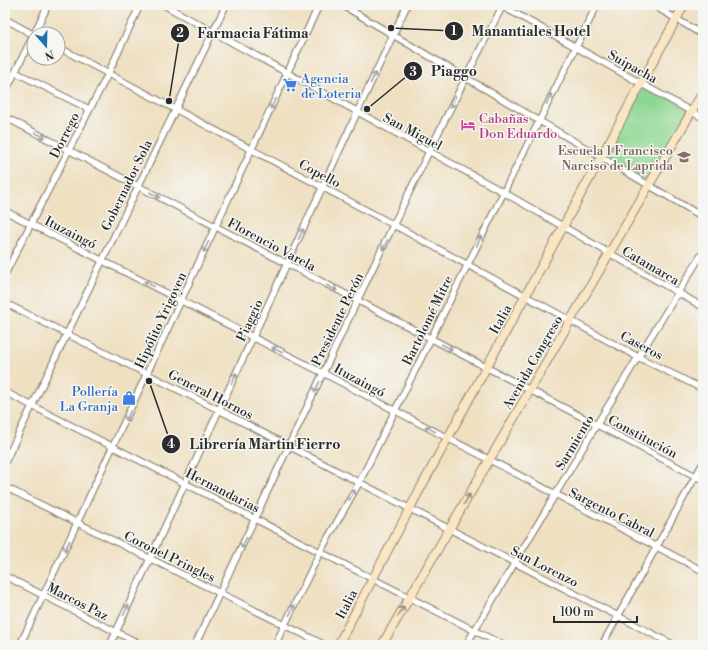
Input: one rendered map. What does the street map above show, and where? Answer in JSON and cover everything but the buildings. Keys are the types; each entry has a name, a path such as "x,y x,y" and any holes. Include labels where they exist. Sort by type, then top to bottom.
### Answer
{"street":[{"path":"38,26 48,5"},
{"name":"Dorrego","path":"5,274 108,74 140,5"},
{"name":"San Miguel","path":"164,5 357,113 503,192 609,253"},
{"name":"Gobernador Sola","path":"5,462 226,5"},
{"name":"Hipólito Yrigoyen","path":"20,645 319,5"},
{"path":"342,5 539,119 703,217"},
{"name":"Piaggio","path":"110,645 393,34 408,5"},
{"name":"Bartolomé Mitre","path":"275,645 320,552 359,483 575,46 597,5"},
{"path":"653,5 677,18 703,35"},
{"name":"Italia","path":"338,645 409,509 684,5"},
{"name":"Suipacha","path":"501,6 703,118"},
{"name":"Presidente Perón","path":"195,645 323,373 501,6"},
{"path":"5,19 26,30"},
{"path":"5,93 26,50"},
{"name":"Copello","path":"66,51 571,320"},
{"path":"15,72 89,109"},
{"name":"Avenida Congreso","path":"382,645 703,92"},
{"name":"Florencio Varela","path":"5,117 530,390"},
{"name":"Ituzaingó","path":"5,211 323,373 489,460"},
{"name":"Sarmiento","path":"466,645 597,424 703,252"},
{"name":"Catamarca","path":"609,253 703,307"},
{"name":"General Hornos","path":"5,303 219,410 449,529"},
{"name":"Caseros","path":"571,320 638,357 703,389"},
{"name":"Constitución","path":"530,390 703,480"},
{"name":"Hernandarias","path":"5,392 410,596 503,645"},
{"name":"Sargento Cabral","path":"489,460 703,572"},
{"path":"602,645 703,463"},
{"name":"Coronel Pringles","path":"5,487 325,645"},
{"name":"San Lorenzo","path":"449,529 674,645"},
{"name":"Marcos Paz","path":"5,576 142,645"}],"green space":[{"path":"642,83 692,111 649,184 603,156"}],"place":[{"name":"Manantiales Hotel","path":"391,28"},
{"name":"Agencia de Loteria","path":"290,85"},
{"name":"Farmacia Fátima","path":"169,101"},
{"name":"Piaggo","path":"367,109"},
{"name":"Cabañas Don Eduardo","path":"468,125"},
{"name":"Escuela 1 Francisco Narciso de Laprida","path":"684,157"},
{"name":"Librería Martin Fierro","path":"149,381"},
{"name":"Pollería La Granja","path":"129,398"}]}
